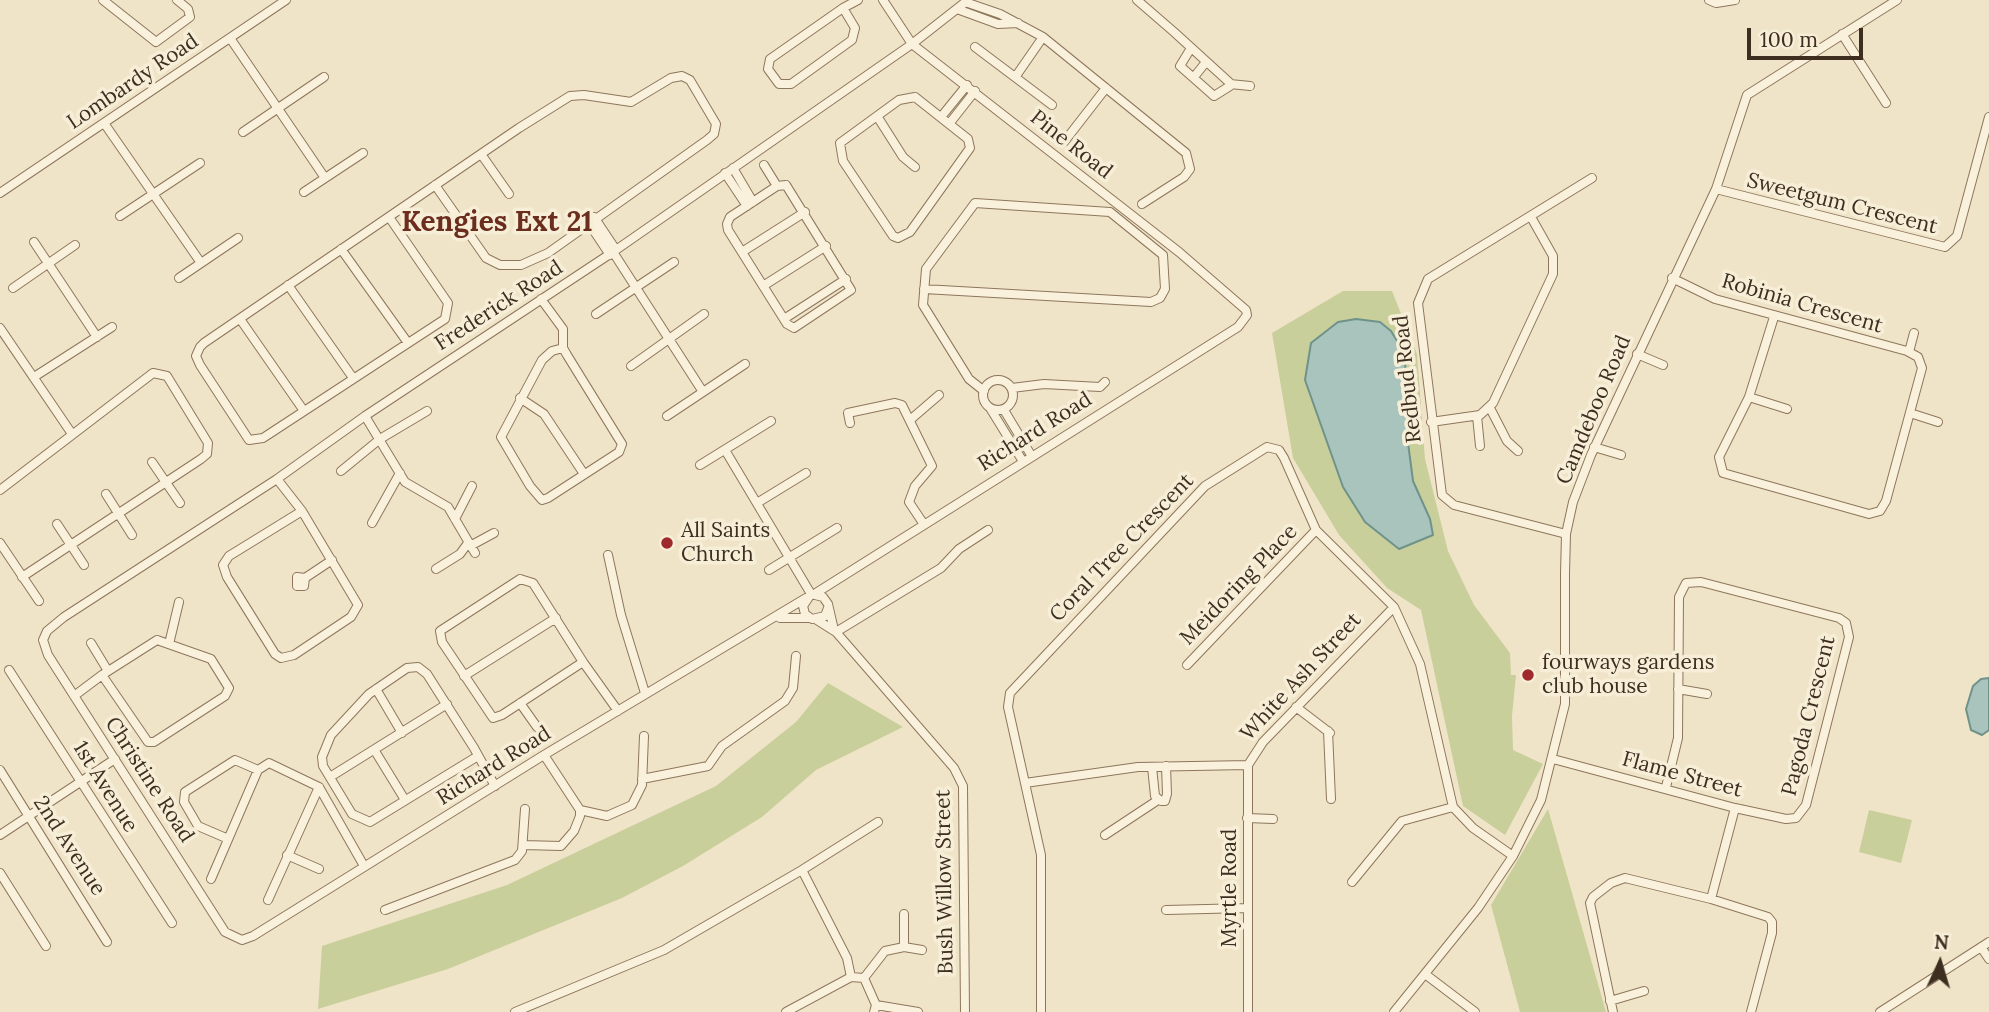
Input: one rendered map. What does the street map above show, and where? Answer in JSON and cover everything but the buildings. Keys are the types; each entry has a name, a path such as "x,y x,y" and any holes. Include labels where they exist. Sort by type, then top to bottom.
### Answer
{"street":[{"path":"103,0 156,42 189,19 190,11 177,0"},
{"name":"Lombardy Road","path":"0,194 286,0"},
{"path":"843,8 855,28 852,40 791,83 779,84 768,69 768,61 843,8 858,0"},
{"name":"Pine Road","path":"883,0 912,44 1179,252 1246,310"},
{"path":"1137,0 1230,84 1250,86"},
{"path":"1709,0 1716,3 1735,0"},
{"name":"Camdeboo Road","path":"1394,1012 1478,908 1513,856 1541,800 1553,758 1566,691 1566,534 1580,480 1672,278 1716,190 1747,95 1896,0"},
{"path":"966,1 1043,37 1186,153 1191,169 1184,177 1142,204"},
{"name":"Frederick Road","path":"45,635 64,617 277,479 365,416 613,252 912,44 966,1"},
{"path":"957,9 998,24 1017,23"},
{"path":"1842,34 1886,103"},
{"path":"1016,76 1043,37"},
{"path":"230,38 325,178"},
{"path":"975,47 1052,105"},
{"path":"1191,48 1179,64 1214,96 1230,84"},
{"path":"1194,77 1206,62"},
{"path":"243,132 324,77"},
{"path":"389,217 449,306 442,322 257,441 250,440 243,434 196,355 204,343 288,285 389,217 435,185 564,98 584,94 631,102 671,78 686,77 714,119 714,134 534,261 515,266 500,265 482,254 435,185"},
{"path":"941,117 967,85"},
{"path":"1064,142 1105,88"},
{"path":"949,124 975,91"},
{"path":"910,97 920,100 941,117 968,139 969,154 910,232 898,238 893,236 844,161 839,149 842,140 899,100 910,97"},
{"path":"877,117 903,157 915,167"},
{"name":"Sweetgum Crescent","path":"1716,190 1945,247 1957,236 1989,117"},
{"path":"104,123 201,263"},
{"path":"304,192 363,153"},
{"path":"481,154 509,194"},
{"path":"120,216 200,163"},
{"path":"764,165 777,186"},
{"path":"729,170 750,204"},
{"name":"Redbud Road","path":"1566,534 1447,501 1439,489 1417,312 1423,285 1428,279 1592,178"},
{"path":"777,186 791,188 851,290 849,294 794,328 783,319 727,224 730,217 777,186"},
{"path":"924,289 1151,302 1160,298 1165,289 1164,258 1110,212 975,203 926,269 924,289 926,313 969,379 984,391"},
{"path":"742,252 805,212"},
{"path":"1431,422 1477,416 1490,408 1553,274 1553,256 1531,217"},
{"path":"591,220 704,392"},
{"path":"179,278 238,238"},
{"path":"34,242 97,337"},
{"path":"13,288 75,245"},
{"path":"763,286 826,246"},
{"path":"341,249 408,343"},
{"path":"596,314 674,262"},
{"name":"Robinia Crescent","path":"1672,278 1716,299 1909,352 1921,362 1910,414"},
{"path":"783,319 846,279"},
{"path":"288,285 353,379"},
{"path":"541,299 563,330 563,348 622,444 619,452 545,500 535,495 502,442 504,428 547,354 563,348"},
{"name":"Richard Road","path":"234,939 253,936 618,710 773,621 1022,460 1238,327 1246,318 1246,310"},
{"path":"631,366 704,314"},
{"path":"1774,317 1749,397 1719,457 1723,473 1869,514 1884,507 1910,414 1938,422"},
{"path":"240,319 304,411"},
{"path":"34,377 112,327"},
{"path":"0,328 72,434"},
{"path":"1909,352 1914,333"},
{"path":"1637,354 1663,365"},
{"path":"667,416 745,364"},
{"path":"0,490 143,378 153,373 163,374 206,438 209,448 201,460 22,577"},
{"path":"1022,460 984,401 984,391 989,383 999,380 1012,388 1044,384 1100,387 1105,382"},
{"path":"990,408 1004,410 1012,403 1012,388"},
{"path":"909,420 939,395"},
{"path":"1749,397 1787,409"},
{"path":"520,398 544,414 584,474"},
{"path":"850,423 848,413 895,403 902,405 932,466 915,485 909,502 923,523"},
{"path":"1490,408 1507,441 1518,451"},
{"path":"1004,410 1031,455"},
{"path":"341,471 380,439 427,411"},
{"path":"365,416 405,482 448,507 471,547"},
{"path":"1477,416 1480,446"},
{"path":"700,465 771,421"},
{"name":"Coral Tree Crescent","path":"1041,1012 1041,855 1008,706 1010,693 1205,486 1259,450 1268,447 1279,450 1316,530 1394,607 1420,664 1453,807"},
{"path":"1594,447 1621,455"},
{"path":"726,450 811,595 828,606"},
{"path":"152,462 180,503"},
{"path":"757,503 806,472"},
{"path":"372,523 400,473"},
{"path":"277,479 302,511 357,599 357,609 351,617 293,655 278,657 227,577 223,565 229,556 302,511"},
{"path":"455,519 472,486"},
{"path":"106,494 132,535"},
{"path":"57,524 84,565"},
{"path":"769,570 837,528"},
{"path":"835,631 941,568 959,549 988,530"},
{"name":"Meidoring Place","path":"1187,665 1316,530"},
{"path":"436,569 494,533"},
{"path":"0,543 39,601"},
{"path":"608,555 621,615 645,694"},
{"path":"304,578 332,560"},
{"path":"583,662 502,715 492,718 442,642 440,631 514,582 524,579 531,581 583,662 618,710"},
{"path":"811,595 803,606 813,619 825,616 836,581"},
{"name":"Pagoda Crescent","path":"1666,787 1678,738 1679,597 1686,583 1701,582 1839,618 1846,623 1849,637 1801,814"},
{"path":"169,644 178,601"},
{"name":"Bush Willow Street","path":"828,606 835,631"},
{"name":"White Ash Street","path":"1025,783 1152,767 1248,765 1254,752 1394,607"},
{"name":"Richard Road","path":"773,621 793,616 813,619"},
{"path":"464,676 556,618"},
{"name":"Bush Willow Street","path":"813,619 835,631 954,768 963,786 965,1012"},
{"name":"Christine Road","path":"45,635 45,649 74,696 225,932 234,939"},
{"path":"74,696 105,673 152,641 211,659 229,688 225,696 154,742 145,740 105,673 91,643"},
{"path":"642,779 708,766 722,747 785,701 793,688 796,656"},
{"path":"478,756 376,819 366,822 352,814 323,766 324,747 363,699 407,668 418,667 427,674 447,704 478,756 495,786"},
{"name":"1st Avenue","path":"9,670 172,923"},
{"path":"376,689 402,733"},
{"path":"1678,690 1707,694"},
{"path":"520,703 537,727"},
{"path":"330,777 447,704"},
{"path":"1296,707 1330,733 1331,799"},
{"path":"544,755 580,810 607,816 623,811 636,799 642,779 644,736"},
{"path":"375,751 405,800"},
{"name":"Flame Street","path":"1553,758 1666,787 1734,808 1786,819 1801,814"},
{"path":"0,835 115,760"},
{"path":"226,838 198,826 184,802 185,792 235,760 262,767 275,765 319,787 364,866"},
{"name":"Myrtle Road","path":"1248,765 1248,1012"},
{"path":"1105,835 1158,800 1166,799 1166,766"},
{"path":"211,879 226,838 262,767"},
{"path":"1152,767 1158,800"},
{"name":"2nd Avenue","path":"0,770 107,942"},
{"path":"268,900 319,787"},
{"path":"1352,882 1402,821 1453,807 1473,828 1513,856"},
{"path":"385,910 511,863 520,856 523,845 525,808"},
{"path":"1711,899 1734,808"},
{"path":"523,845 561,846 574,831 580,810"},
{"path":"1247,818 1273,819"},
{"path":"515,1012 664,950 802,870 878,822"},
{"path":"287,855 319,869"},
{"path":"802,870 847,958 851,977"},
{"path":"0,873 46,946"},
{"path":"1612,1012 1590,903 1593,897 1611,883 1625,878 1711,899 1768,917 1772,922 1772,933 1751,1012"},
{"path":"1166,910 1247,908"},
{"path":"904,914 904,947"},
{"path":"1880,1012 1985,944 1989,959"},
{"path":"864,978 882,953 904,947 922,950"},
{"path":"1425,974 1475,1012"},
{"path":"786,1012 851,977 864,978"},
{"path":"864,978 875,1008 918,1012"},
{"path":"1610,1001 1644,991"}],"green space":[{"path":"1343,291 1392,291 1417,354 1425,459 1448,551 1474,605 1510,653 1511,675 1516,675 1512,716 1513,750 1543,764 1505,835 1463,806 1421,610 1387,588 1339,535 1293,458 1272,333"},
{"path":"828,683 903,727 816,770 762,817 683,866 622,898 448,969 318,1009 322,946 507,885 716,786 796,722"},
{"path":"1548,809 1606,1012 1520,1012 1491,905"},
{"path":"1869,810 1912,820 1901,863 1859,852"}],"water":[{"path":"1356,319 1380,322 1391,331 1405,354 1407,435 1413,481 1430,519 1433,535 1399,549 1365,522 1343,487 1305,380 1311,343 1338,322"},
{"path":"1989,678 1989,730 1982,735 1971,730 1966,709 1973,686 1981,679"}],"place":[{"name":"All Saints Church","path":"667,543"},
{"name":"fourways gardens club house","path":"1528,675"}],"district":[{"name":"Kengies Ext 21","path":"497,223"}]}
